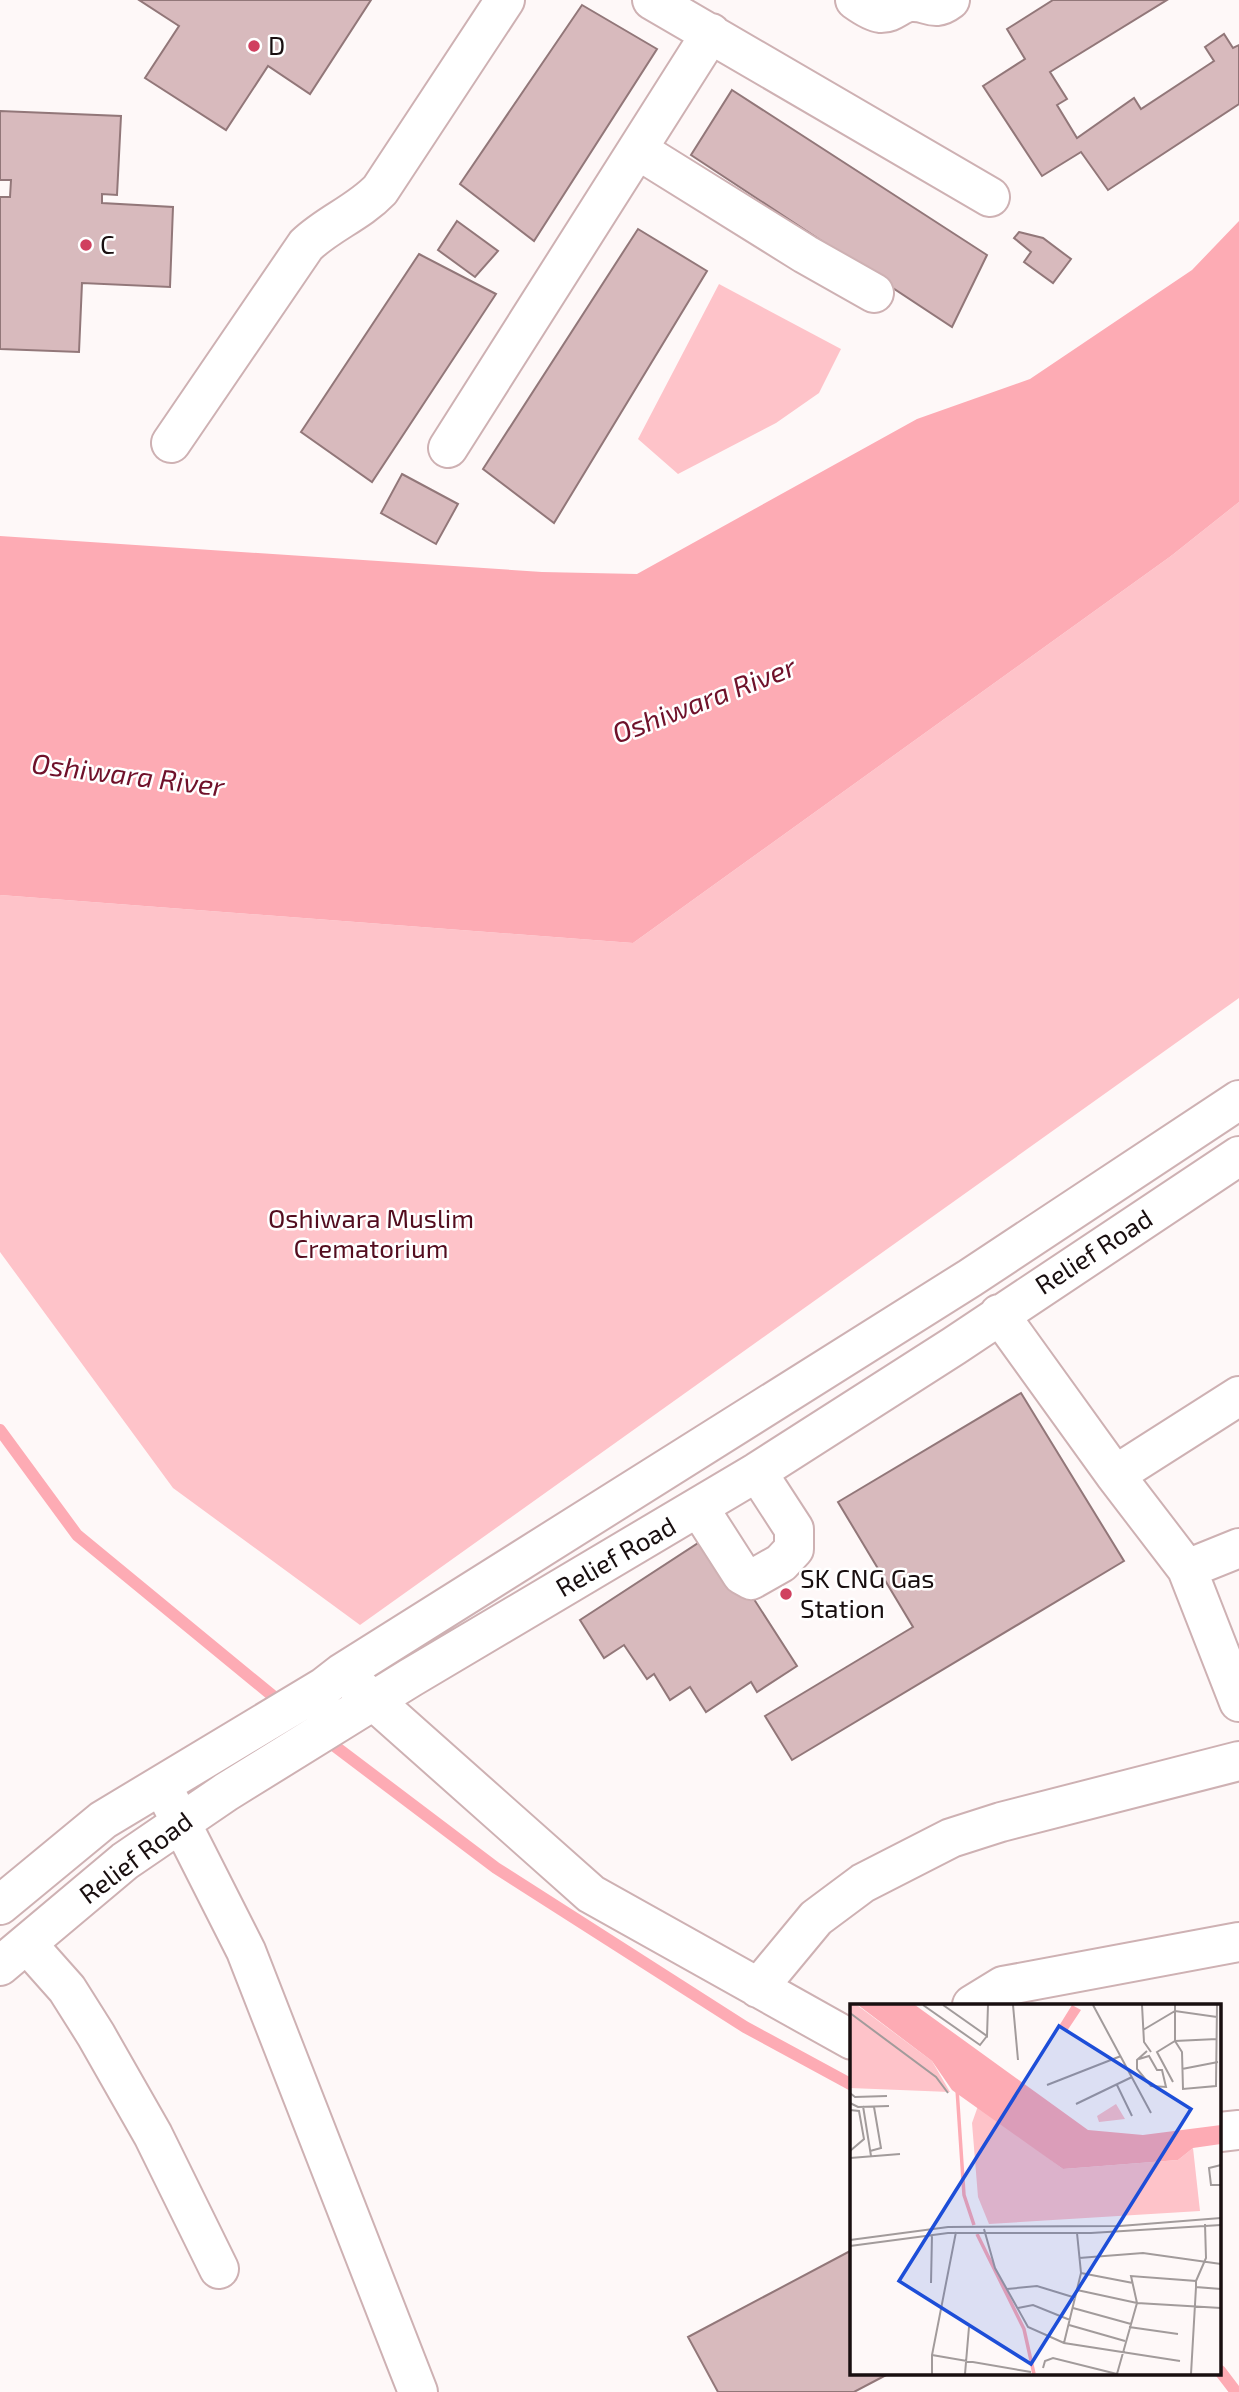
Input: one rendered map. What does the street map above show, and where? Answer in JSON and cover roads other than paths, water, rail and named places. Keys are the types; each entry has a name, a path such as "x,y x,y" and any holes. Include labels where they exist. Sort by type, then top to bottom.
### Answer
{"street":[{"path":"171,443 306,245 331,223 350,215 369,202 380,190 505,0"},
{"path":"652,0 990,197"},
{"path":"855,0 878,13 890,12 907,2 916,1 933,7 943,6 950,0"},
{"path":"448,448 711,33"},
{"path":"638,150 805,254 874,293"},
{"name":"Relief Road","path":"0,1905 103,1820 333,1680 970,1278 1239,1100"},
{"name":"Relief Road","path":"13,1955 125,1861 226,1792 757,1472 1239,1156"},
{"path":"999,1314 1115,1475 1187,1569 1239,1702"},
{"path":"789,1392 817,1434"},
{"path":"1115,1475 1239,1396"},
{"path":"699,1508 742,1575 751,1580 780,1563 794,1549 794,1529 757,1472"},
{"path":"1187,1569 1239,1548"},
{"path":"333,1680 363,1709 591,1894 850,2039"},
{"path":"758,1988 816,1919 863,1882 951,1838 1000,1822 1239,1761"},
{"path":"162,1785 246,1951 418,2392"},
{"path":"974,2004 1003,1986 1239,1942"},
{"path":"13,1955 67,1989 153,2135 219,2269"}],"water":[{"name":"Oshiwara River","path":"1239,221 1239,502 1171,556 633,943 0,895 0,536 542,572 637,574 917,419 1030,379 1192,270"}],"waterway":[{"path":"0,1430 77,1535 285,1706"},
{"path":"324,1738 496,1868 745,2027 850,2084"},
{"path":"1222,2374 1236,2392"}],"place":[{"name":"D","path":"254,46"},
{"name":"C","path":"86,245"},
{"name":"SK CNG Gas Station","path":"786,1594"}],"park label":[{"name":"Oshiwara Muslim Crematorium","path":"371,1234"}]}
